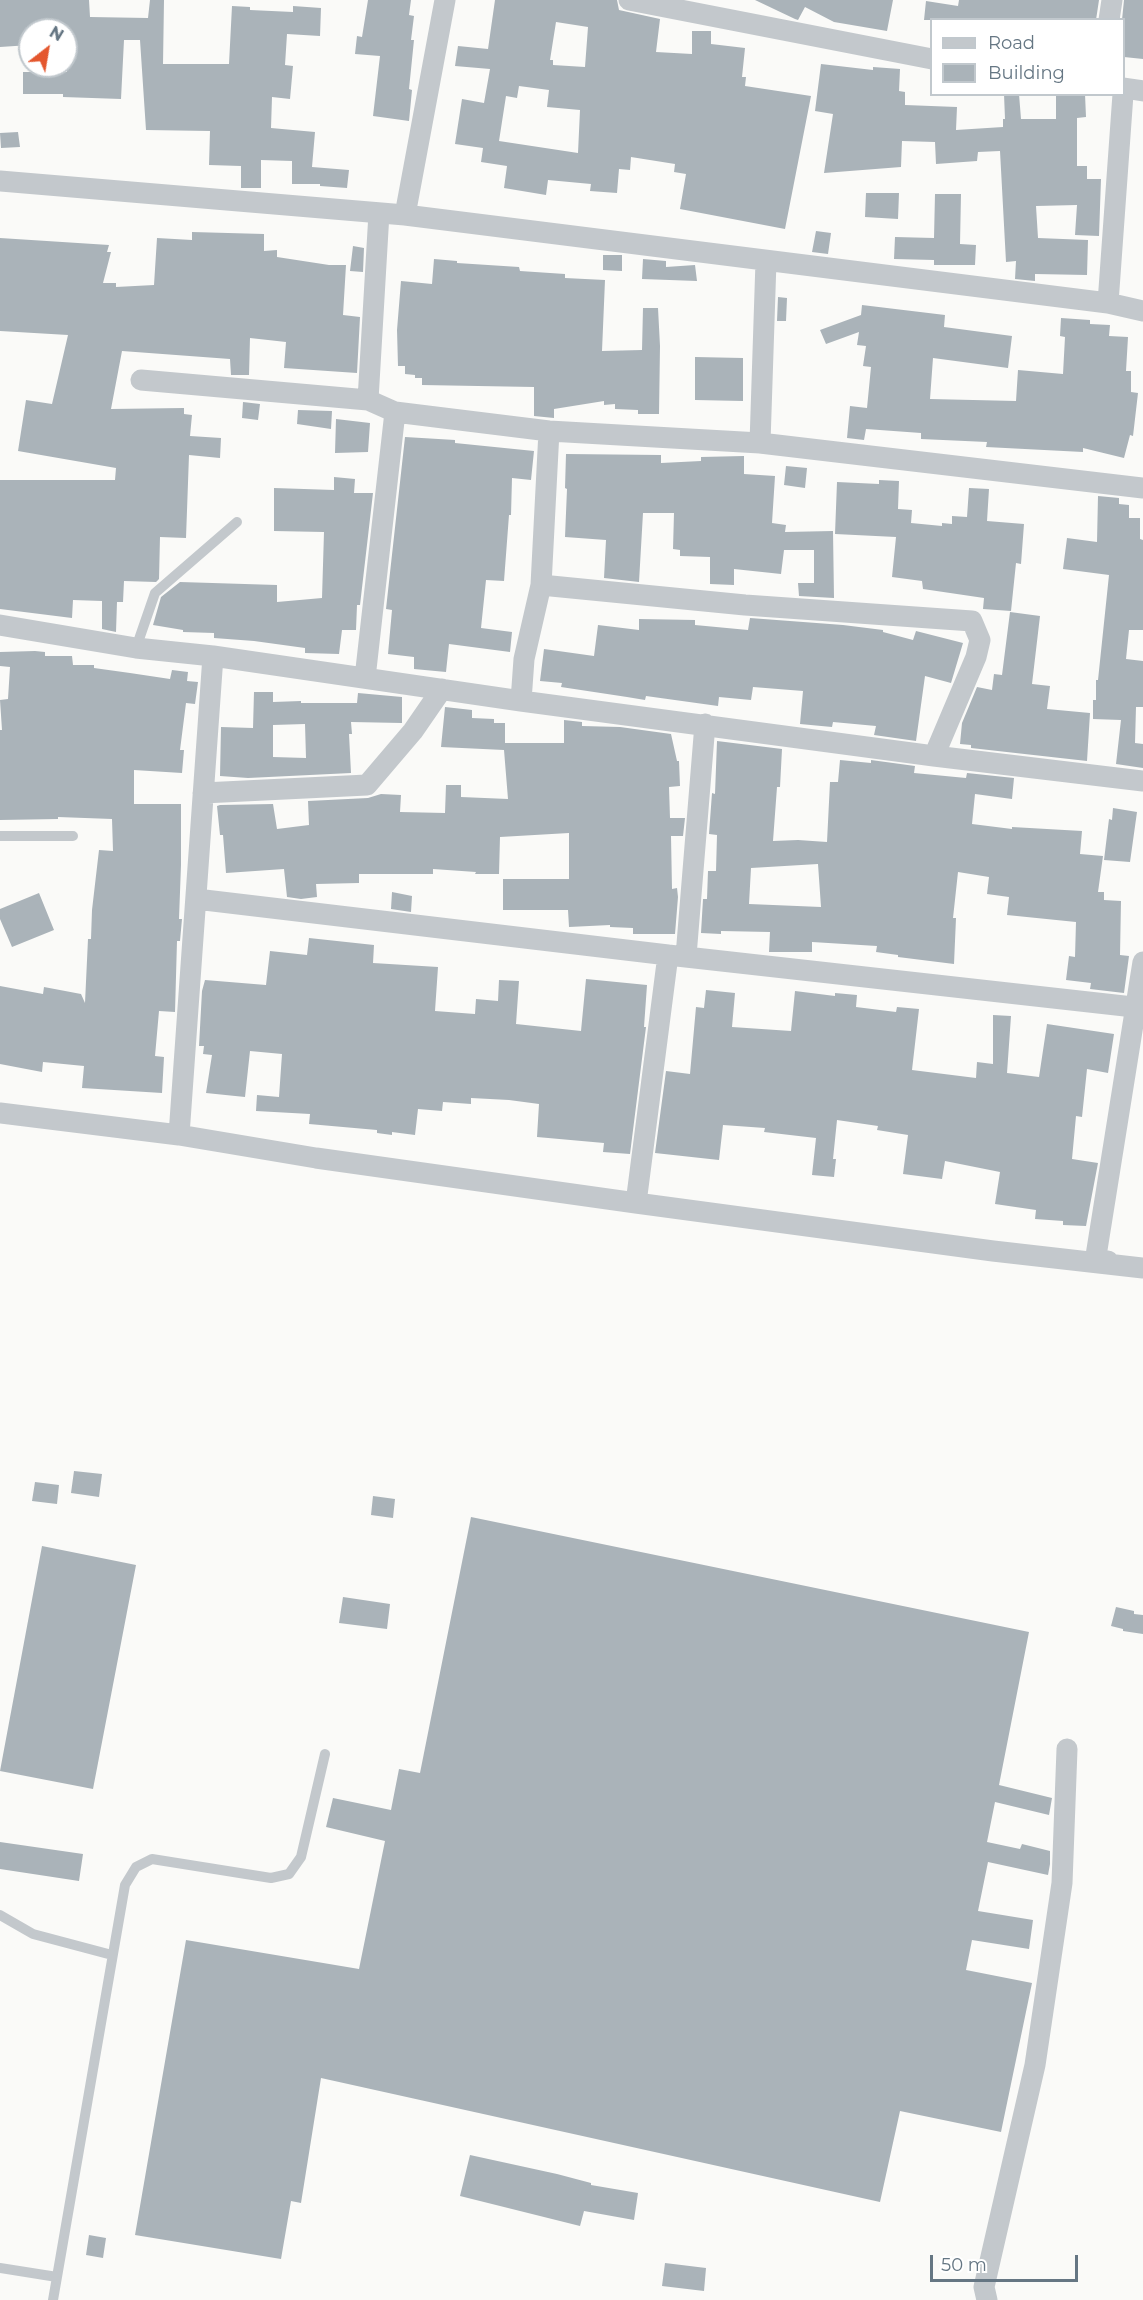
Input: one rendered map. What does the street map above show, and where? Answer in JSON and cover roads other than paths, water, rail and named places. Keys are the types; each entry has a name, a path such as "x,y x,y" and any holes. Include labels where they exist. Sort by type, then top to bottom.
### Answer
{"street":[{"path":"405,215 444,0"},
{"path":"629,0 930,59"},
{"path":"1109,18 1112,0"},
{"path":"1125,88 1143,91"},
{"path":"1108,303 1123,96"},
{"path":"0,181 405,215 1108,303 1143,311"},
{"path":"368,400 379,213"},
{"path":"760,443 766,261"},
{"path":"141,380 368,400 395,412 549,431 760,443 1143,488"},
{"path":"364,678 395,412"},
{"path":"521,701 524,659 542,585 549,431"},
{"path":"542,585 745,605 972,621 980,640 976,657 934,756"},
{"path":"0,626 136,648 213,656 521,701 934,756 1143,781"},
{"path":"179,1135 213,656"},
{"path":"203,793 367,785 413,730 442,689"},
{"path":"636,1203 677,955 705,724"},
{"path":"196,899 1139,1007"},
{"path":"1095,1262 1139,1007 1143,962"},
{"path":"0,1113 179,1135 316,1158 636,1203 993,1251 1143,1268"},
{"path":"1095,1262 1143,1260"},
{"path":"987,2300 984,2287 1035,2065 1060,1894 1067,1749"}],"lane":[{"path":"136,648 155,593 237,522"},
{"path":"0,836 73,836"},
{"path":"53,2300 125,1885 136,1867 152,1859 271,1878 289,1874 301,1857 325,1754"},
{"path":"0,1915 33,1934 112,1955"},
{"path":"0,2268 57,2277"}]}
